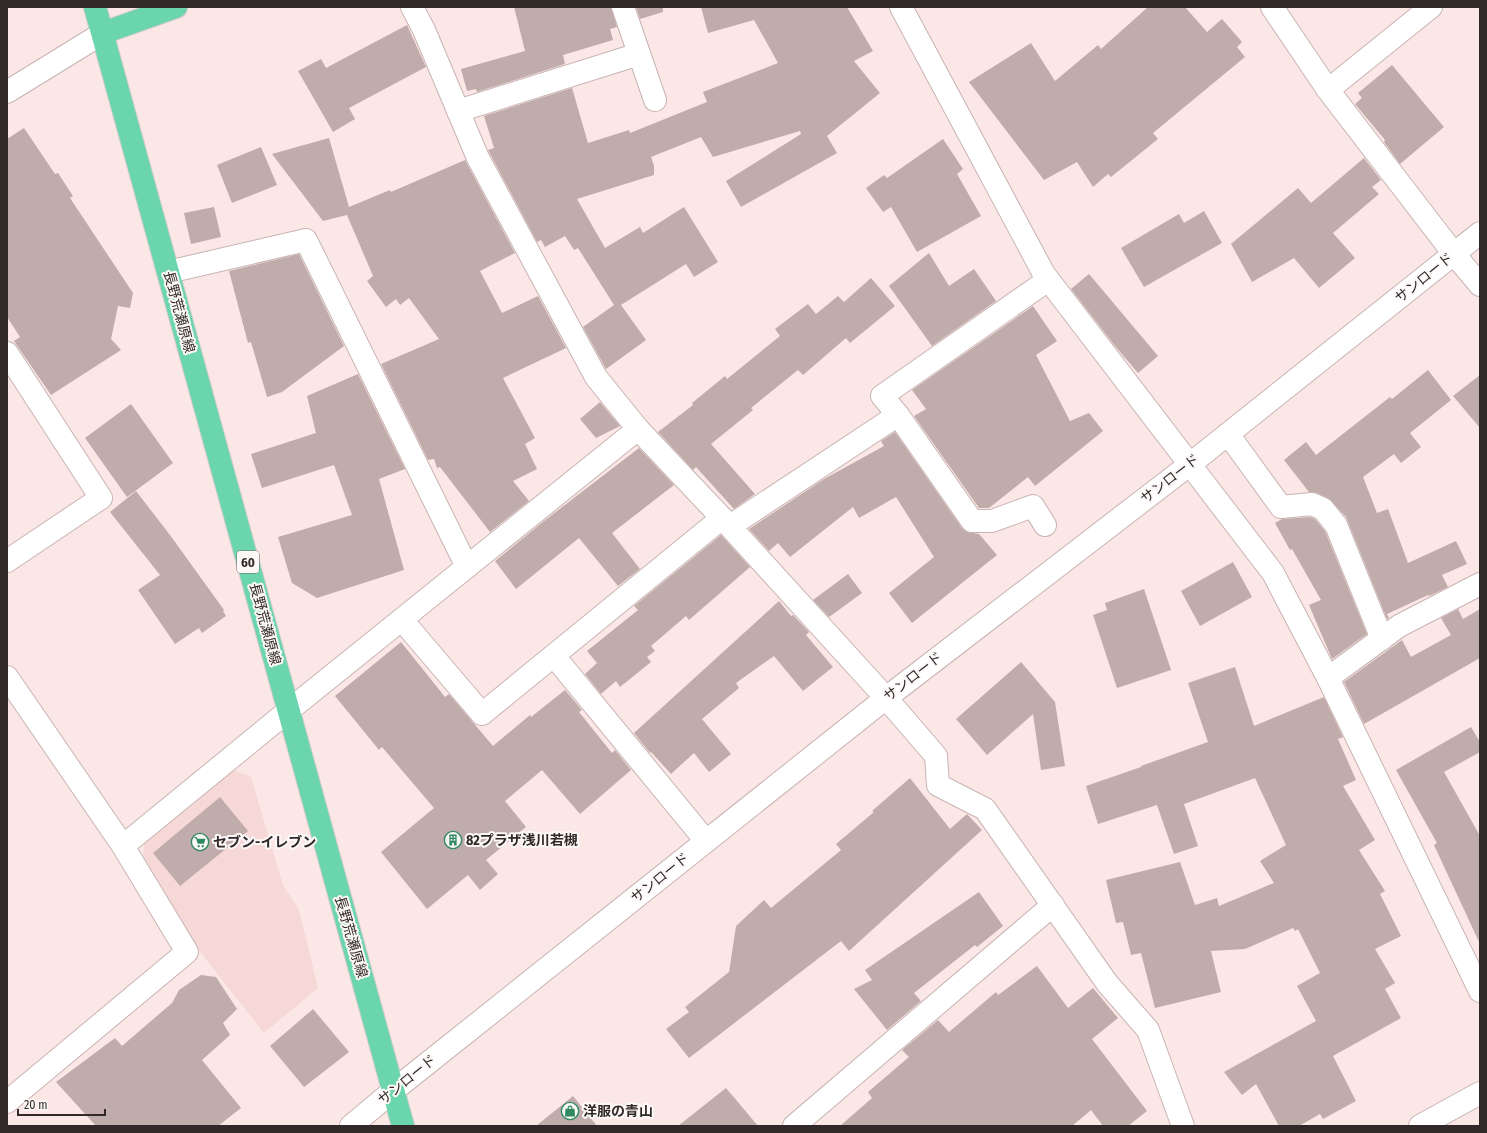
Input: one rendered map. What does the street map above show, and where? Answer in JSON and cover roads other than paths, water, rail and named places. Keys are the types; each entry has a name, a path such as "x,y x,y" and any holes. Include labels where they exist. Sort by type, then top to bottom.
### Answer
{"main road":[{"name":"長野荒瀬原線","path":"95,7 403,1126"},
{"path":"103,33 176,7"}],"street":[{"path":"412,7 424,30 478,158 596,377 638,429 726,522 886,698 936,756 938,785 985,809 1107,983 1148,1030 1183,1126"},
{"path":"622,7 655,100"},
{"path":"901,7 1048,280 1273,573 1328,678 1480,991"},
{"path":"1272,7 1328,90 1454,254 1480,285"},
{"path":"1328,90 1431,7"},
{"path":"7,92 103,33"},
{"path":"458,111 639,54"},
{"name":"サンロード","path":"351,1126 394,1090 886,698 1190,465 1480,233"},
{"path":"168,272 306,240 466,567"},
{"path":"1045,525 1033,506 992,521 972,521 898,415 882,396 1048,280"},
{"path":"7,353 101,498 7,561"},
{"path":"402,620 482,714 726,522 898,415"},
{"path":"124,846 288,711 638,429"},
{"path":"1228,434 1281,507 1312,504 1323,508 1328,514 1336,525 1382,639"},
{"path":"1328,678 1399,626 1480,584"},
{"path":"554,656 706,841"},
{"path":"7,677 124,846 187,952 7,1102"},
{"path":"794,1126 1053,905"},
{"path":"1420,1126 1480,1093"}],"place":[{"name":"82プラザ浅川若槻","path":"453,840"},
{"name":"セブン-イレブン","path":"200,842"},
{"name":"洋服の青山","path":"570,1111"}]}
